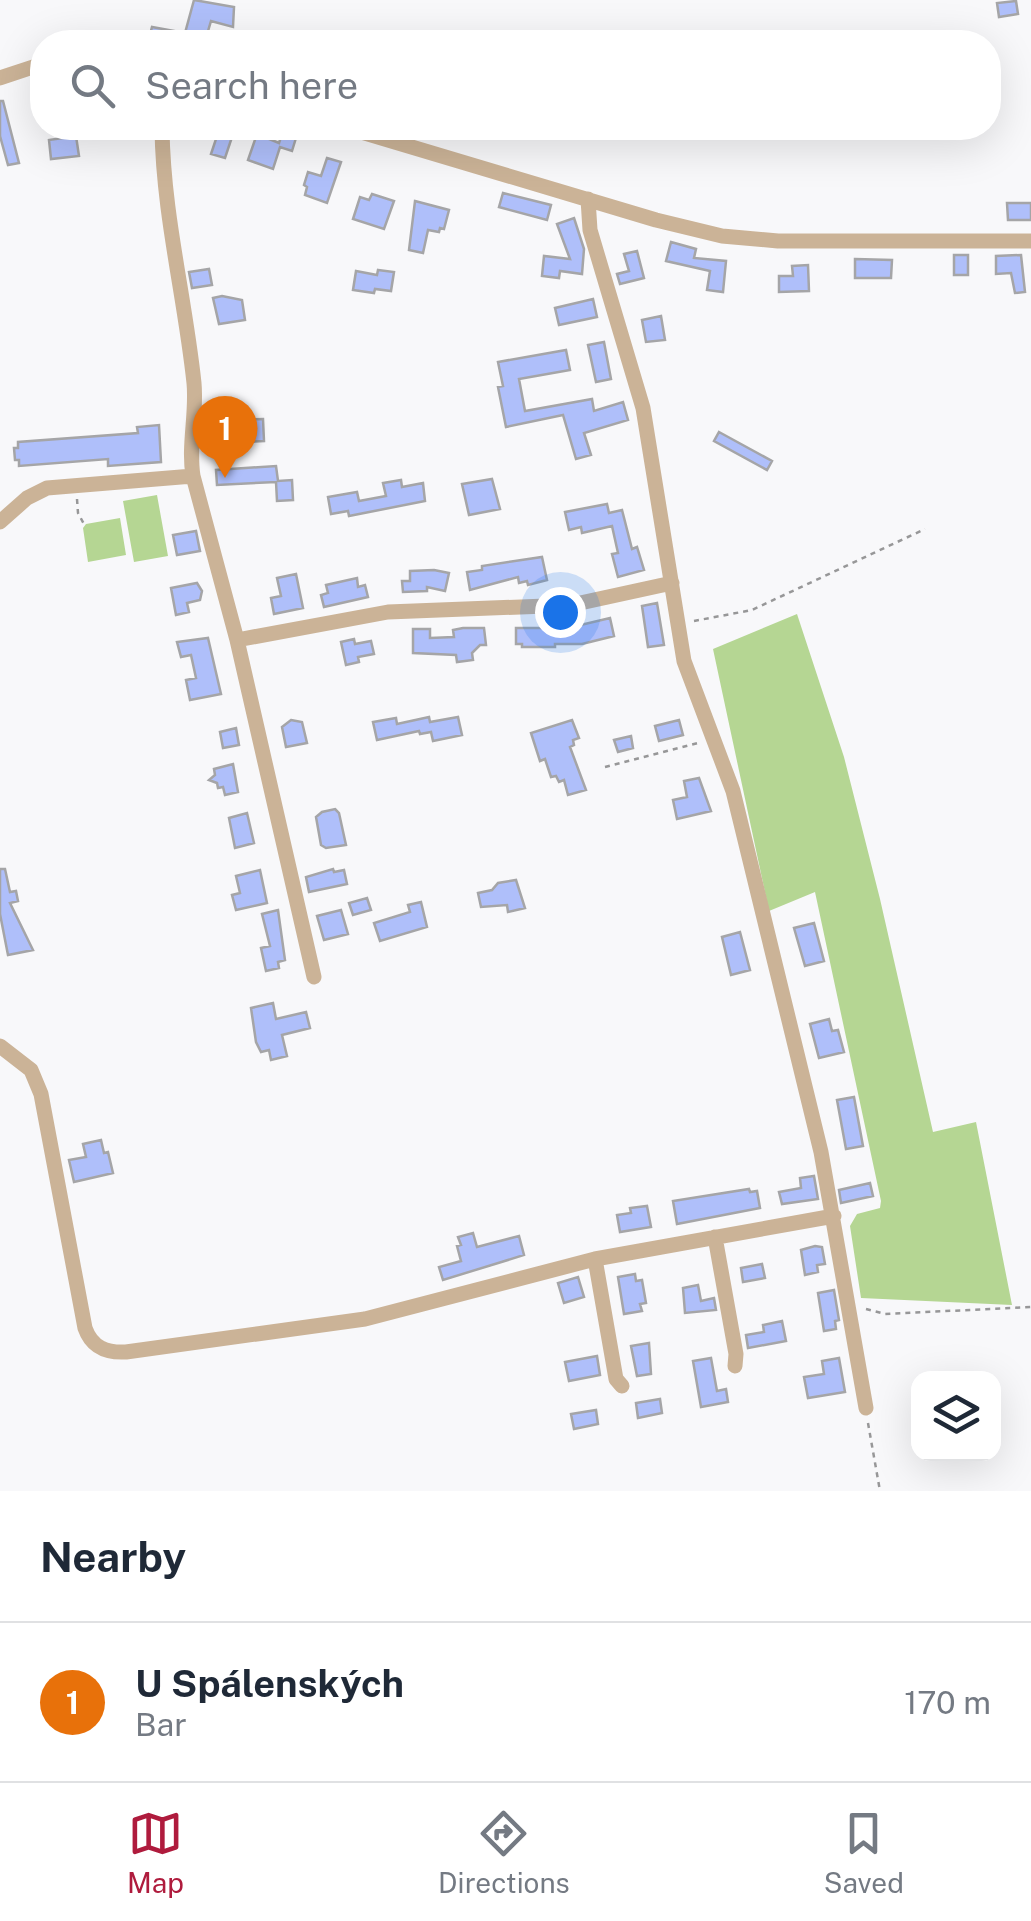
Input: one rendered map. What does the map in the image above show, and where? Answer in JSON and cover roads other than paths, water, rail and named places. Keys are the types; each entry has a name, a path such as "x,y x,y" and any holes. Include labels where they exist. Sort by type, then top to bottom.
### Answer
{"street":[{"path":"0,78 30,68"},
{"path":"163,140 170,230 196,402 193,476 238,640 314,978"},
{"path":"389,140 683,228 738,238 1031,241"},
{"path":"588,199 590,230 644,408 688,673 740,819 834,1216 866,1408"},
{"path":"0,522 35,493 77,485 193,476"},
{"path":"238,640 388,612 586,603 672,583"},
{"path":"0,1046 30,1070 41,1094 85,1328 88,1337 103,1350 126,1352 365,1319 595,1259 834,1216"},
{"path":"715,1237 735,1366"},
{"path":"595,1259 616,1379 622,1386"}],"place":[{"name":"U Spálenských","path":"225,478"}]}
